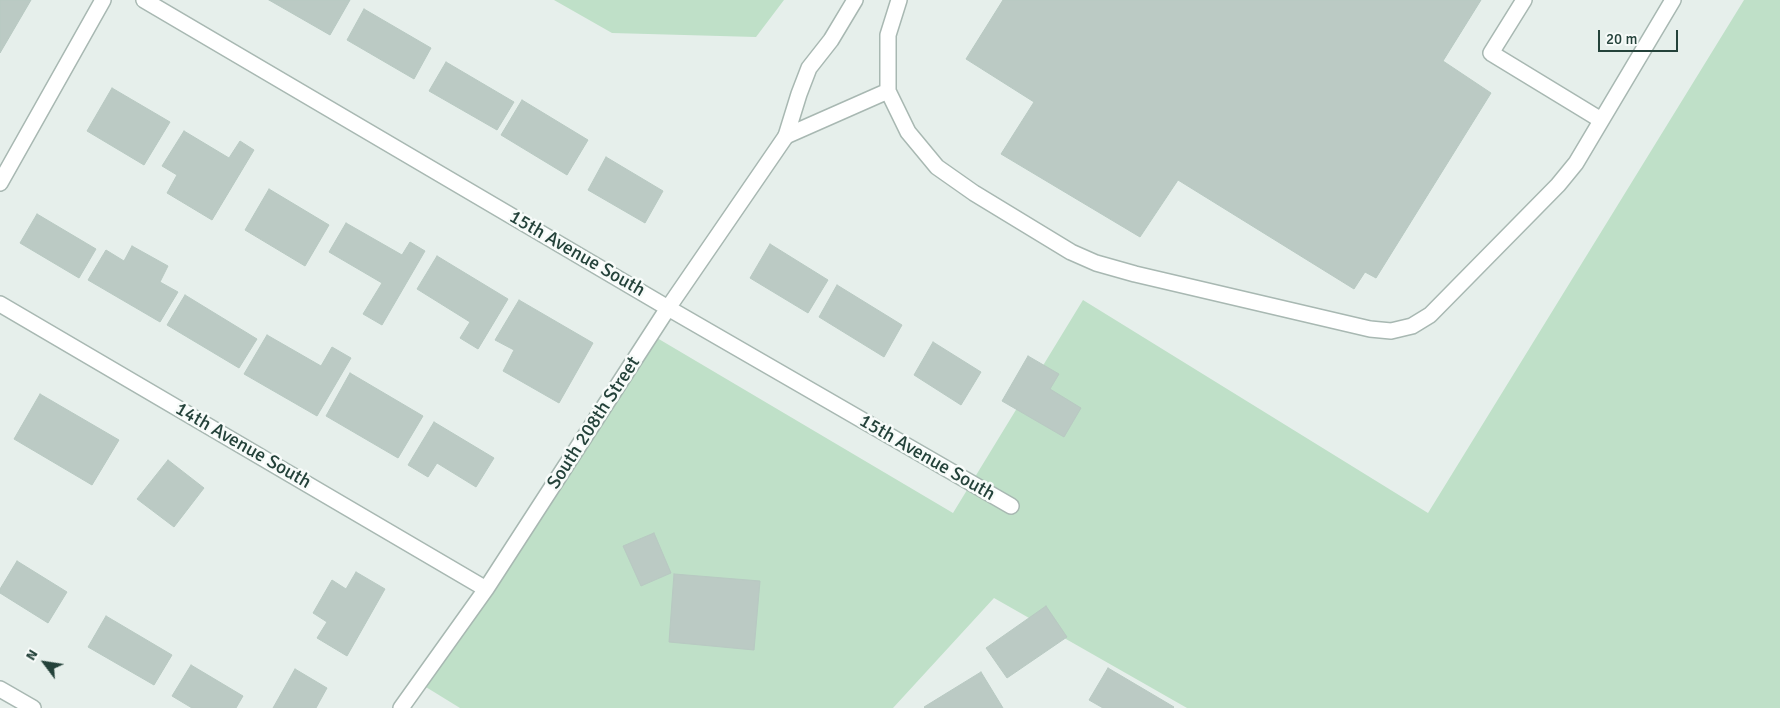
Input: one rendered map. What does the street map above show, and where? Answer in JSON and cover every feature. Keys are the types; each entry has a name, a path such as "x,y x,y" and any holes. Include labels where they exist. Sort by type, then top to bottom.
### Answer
{"street":[{"path":"0,183 103,0"},
{"name":"15th Avenue South","path":"144,0 668,308 1011,506"},
{"path":"786,136 809,68 831,40 856,0"},
{"path":"899,0 888,36 888,91 908,132 937,166 974,193 1071,252 1096,263 1135,274 1370,329 1391,331 1412,326 1430,316 1558,185 1576,163 1673,0"},
{"path":"1524,0 1491,53 1601,120"},
{"path":"786,136 888,91"},
{"name":"South 208th Street","path":"401,708 486,589 668,308 786,136"},
{"name":"14th Avenue South","path":"0,304 486,589"},
{"path":"0,689 33,708"}],"green space":[{"path":"554,0 784,0 756,37 612,33"},
{"path":"1744,0 1780,0 1780,708 1187,708 994,598 893,708 460,708 421,684 652,335 953,513 1083,300 1428,513"}],"building":[{"path":"0,0 31,0 0,53"},
{"path":"269,0 350,0 330,35"},
{"path":"1003,0 1481,0 1443,61 1491,93 1376,278 1365,272 1354,289 1178,180 1140,237 1001,154 1034,102 966,59"},
{"path":"364,9 431,48 414,79 347,40"},
{"path":"446,62 514,102 497,130 429,91"},
{"path":"112,88 170,122 144,165 87,131"},
{"path":"522,100 588,140 567,175 501,135"},
{"path":"184,131 229,158 240,141 254,150 212,220 167,193 177,175 162,166"},
{"path":"606,157 663,191 645,223 588,190"},
{"path":"269,189 329,225 305,266 245,230"},
{"path":"37,214 96,249 79,278 20,243"},
{"path":"346,223 402,255 410,242 425,251 382,325 363,314 382,283 329,252"},
{"path":"770,244 828,280 808,313 750,278"},
{"path":"132,246 168,266 160,282 178,292 160,322 88,280 106,250 124,261"},
{"path":"437,256 508,299 478,349 460,338 470,322 417,289"},
{"path":"837,285 902,325 884,357 819,317"},
{"path":"185,295 257,339 239,368 167,325"},
{"path":"519,300 593,343 559,403 503,371 514,350 495,340"},
{"path":"267,335 321,366 332,347 351,358 317,416 244,374"},
{"path":"933,342 981,372 961,405 914,375"},
{"path":"1028,356 1059,374 1050,389 1081,408 1064,437 1002,401"},
{"path":"350,373 423,416 398,458 326,416"},
{"path":"40,394 119,440 92,485 14,439"},
{"path":"434,422 494,458 476,487 437,463 428,477 408,465"},
{"path":"168,460 204,488 174,527 137,499"},
{"path":"654,533 671,573 641,586 623,546"},
{"path":"17,561 67,592 48,623 0,593 0,589"},
{"path":"356,572 385,589 347,656 317,638 327,622 313,613 332,580 346,589"},
{"path":"674,574 760,581 754,650 669,642"},
{"path":"1046,606 1067,637 1007,678 986,648"},
{"path":"106,616 172,655 154,685 88,647"},
{"path":"191,665 243,696 236,708 192,708 172,696"},
{"path":"1108,668 1174,707 1103,708 1089,700"},
{"path":"295,669 327,688 316,708 273,708"},
{"path":"981,672 1003,708 924,707"}]}
